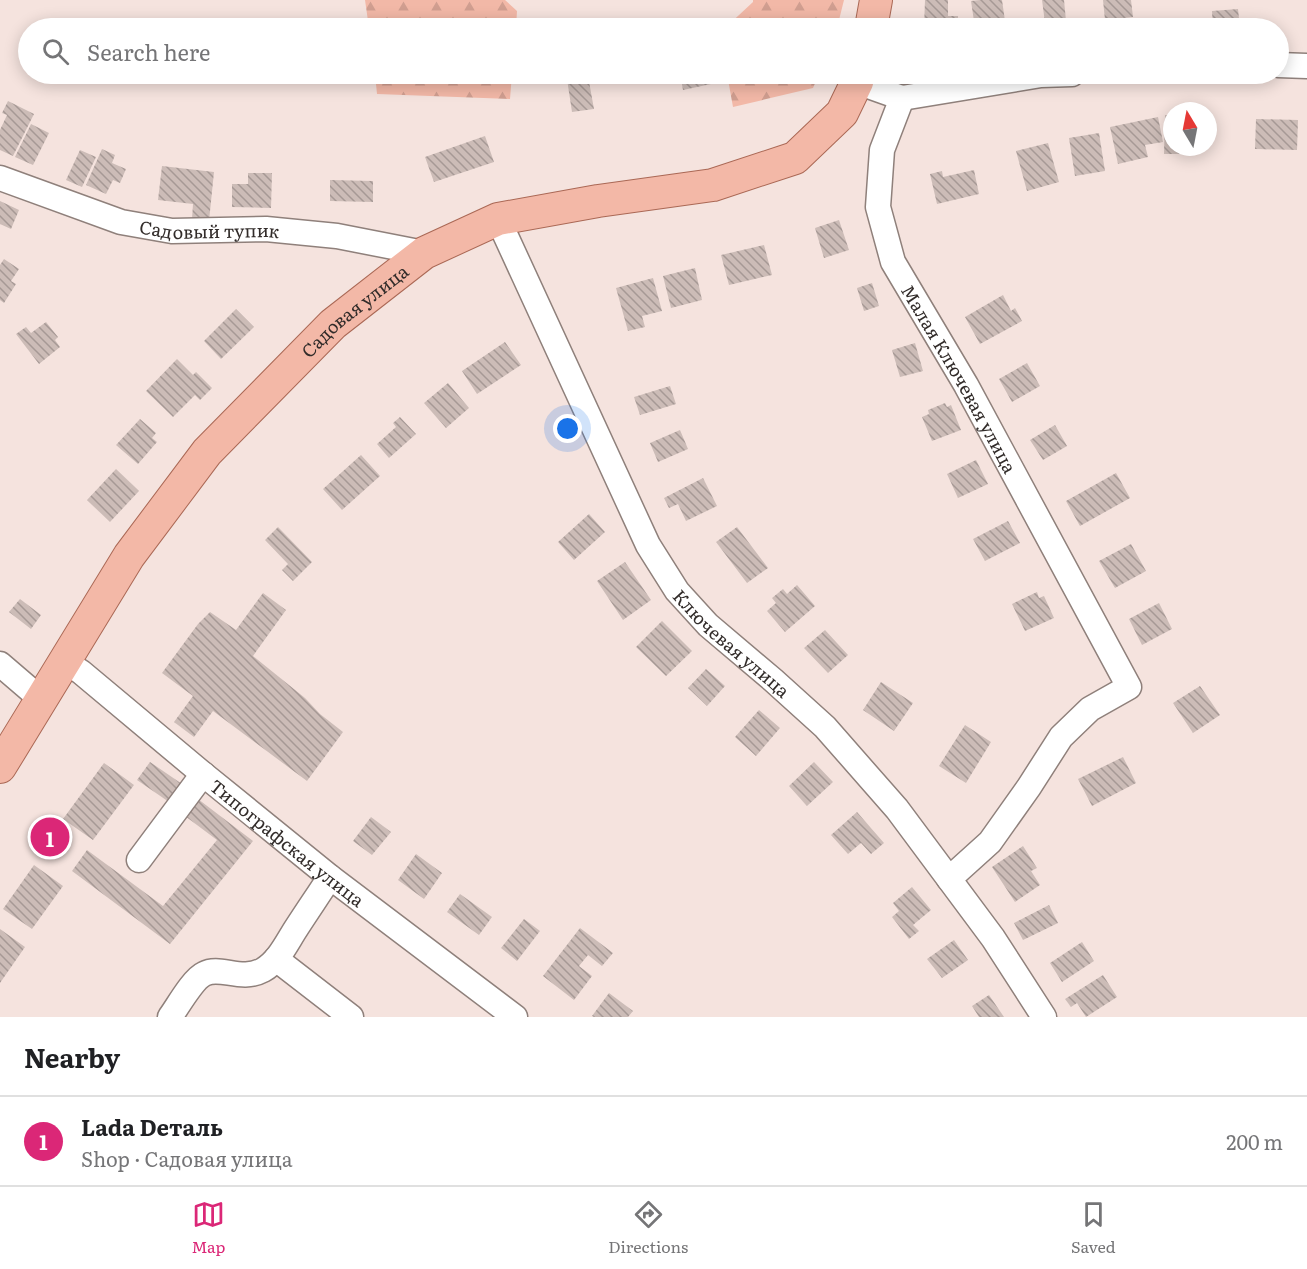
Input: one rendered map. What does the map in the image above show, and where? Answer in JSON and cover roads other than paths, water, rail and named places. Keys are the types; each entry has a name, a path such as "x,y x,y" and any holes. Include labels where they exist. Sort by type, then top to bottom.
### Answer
{"main road":[{"path":"873,18 876,0"},
{"name":"Садовая улица","path":"0,767 129,556 207,452 333,324 424,254 498,219 598,201 713,185 795,158 842,113 855,84"}],"street":[{"path":"1289,65 1307,66"},
{"path":"871,84 902,98 987,84"},
{"name":"Малая Ключевая улица","path":"902,98 882,150 878,207 893,262 966,385 1129,687 1090,709 1061,737 990,842 949,879"},
{"name":"Садовый тупик","path":"0,178 121,222 172,231 266,229 337,236 424,254"},
{"name":"Ключевая улица","path":"498,219 648,545 677,591 708,625 825,727 897,809 993,938 1044,1017"},
{"name":"Типографская улица","path":"64,661 81,672 330,877 515,1017"},
{"path":"0,664 42,700"},
{"path":"139,860 203,774"},
{"path":"170,1017 198,978 206,973 217,971 238,975 250,974 262,970 276,959 330,877"},
{"path":"276,959 351,1017"}],"place":[{"name":"Lada Dеталь","path":"50,837"}]}
